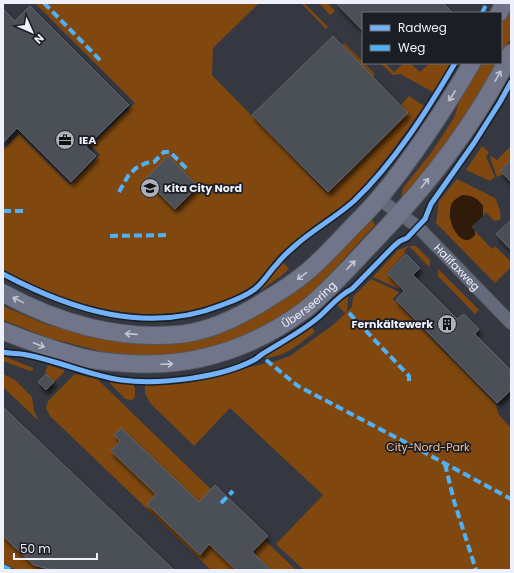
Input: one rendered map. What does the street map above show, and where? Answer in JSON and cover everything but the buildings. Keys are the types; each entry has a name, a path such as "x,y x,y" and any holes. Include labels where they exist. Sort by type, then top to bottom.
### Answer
{"street":[{"path":"500,12 504,3"},
{"name":"Überseering","path":"3,331 82,358 112,363 140,365 176,363 204,358 254,341 281,326 306,308 330,287 400,214 461,135 490,91 511,53"},
{"path":"3,293 47,314 80,325 116,333 151,335 184,334 214,326 247,312 286,288 307,272 379,199 412,157 439,117 471,64"},
{"name":"Halifaxweg","path":"379,199 418,227 511,323"}],"green space":[{"path":"35,3 259,3 213,48 212,75 327,193 408,113 401,105 409,96 424,106 389,155 360,190 343,205 285,249 252,286 218,303 187,311 156,314 124,312 92,306 31,284 3,270 3,150 19,134 70,185 100,155 91,145 135,103"},
{"path":"301,3 304,3 328,27 326,29"},
{"path":"319,3 327,3 335,11 330,15"},
{"path":"511,5 511,37 502,56 502,23"},
{"path":"344,43 362,61 362,64 365,64 374,73 374,78 342,45"},
{"path":"381,64 386,64 394,72 403,64 411,64 420,72 429,64 450,64 433,92 400,74 393,75"},
{"path":"479,64 497,64 457,130 429,168 401,200 403,188 431,153 454,118 460,99"},
{"path":"482,146 489,152 486,157 495,177 490,181 466,170"},
{"path":"511,146 511,160 500,171 503,175 497,177 490,157 491,156 497,160"},
{"path":"457,179 495,198 498,206 500,220 494,221 486,212 483,216 482,214 449,215 453,229 475,235 475,231 492,249 495,246 511,262 511,267 495,283 436,223 439,201"},
{"path":"368,219 373,221 375,225 339,264 327,280 302,303 251,335 202,352 138,357 107,353 49,338 3,320 3,306 45,324 74,332 116,340 218,333 252,319 289,295"},
{"path":"408,246 404,251 406,252 386,273 400,288 399,289 373,277 398,250"},
{"path":"409,246 416,246 430,260 429,267"},
{"path":"282,261 289,269 261,290 259,288"},
{"path":"438,269 479,310 475,314 438,276"},
{"name":"City-Nord-Park","path":"371,279 399,292 393,299 496,404 498,414 511,428 511,570 304,570 276,544 323,495 230,408 194,446 151,404 145,394 145,386 147,385 168,385 193,382 276,361 290,356 333,325 352,307 353,297"},
{"path":"346,294 348,297 347,311 345,313 336,304"},
{"path":"311,326 315,332 292,349 272,357 265,358 263,356 285,344"},
{"path":"3,356 33,368 33,370 30,371 3,361"},
{"path":"48,365 64,370 64,372 54,382 45,372"},
{"path":"3,374 15,380 32,397 34,411 39,421 3,387"},
{"path":"75,374 97,379 220,498 201,504 121,428 114,435 123,443 117,444 111,451 158,496 154,497 147,504 200,554 207,547 205,545 207,542 236,570 211,570 50,416 46,408 48,401"},
{"path":"108,381 134,384 135,397 132,400 125,399"},
{"path":"227,504 296,570 271,570 250,550 253,548 255,550 262,542"},
{"path":"3,536 34,565 52,570 17,570 3,563"}],"shaded area":[{"path":"462,195 474,198 483,206 483,216 471,227 475,231 475,235 470,239 464,240 459,237 455,231 450,217 452,203"}],"marked path":[{"path":"44,3 102,62"},
{"path":"482,12 487,3"},
{"path":"119,192 128,176 136,168 146,163 154,162 164,152 170,152 189,171"},
{"path":"3,211 26,211"},
{"path":"110,236 168,235"},
{"path":"349,313 409,376 409,385"},
{"path":"266,360 298,386 511,499"},
{"path":"445,464 454,501 476,570"},
{"path":"221,503 233,491"},
{"path":"3,566 11,570"}],"cycle path":[{"path":"3,274 29,287 82,308 138,318 166,318 194,314 239,298 251,292 258,286 288,252 303,239 347,207 369,186 409,136 454,64"},
{"path":"3,352 24,354 109,378 153,382 207,376 254,360 300,331 320,316 339,298 352,289 394,246 407,238 425,219 431,204 474,143 511,82"}],"place":[{"name":"IEA","path":"65,140"},
{"name":"Kita City Nord","path":"150,188"},
{"name":"Fernkältewerk","path":"447,324"}]}
